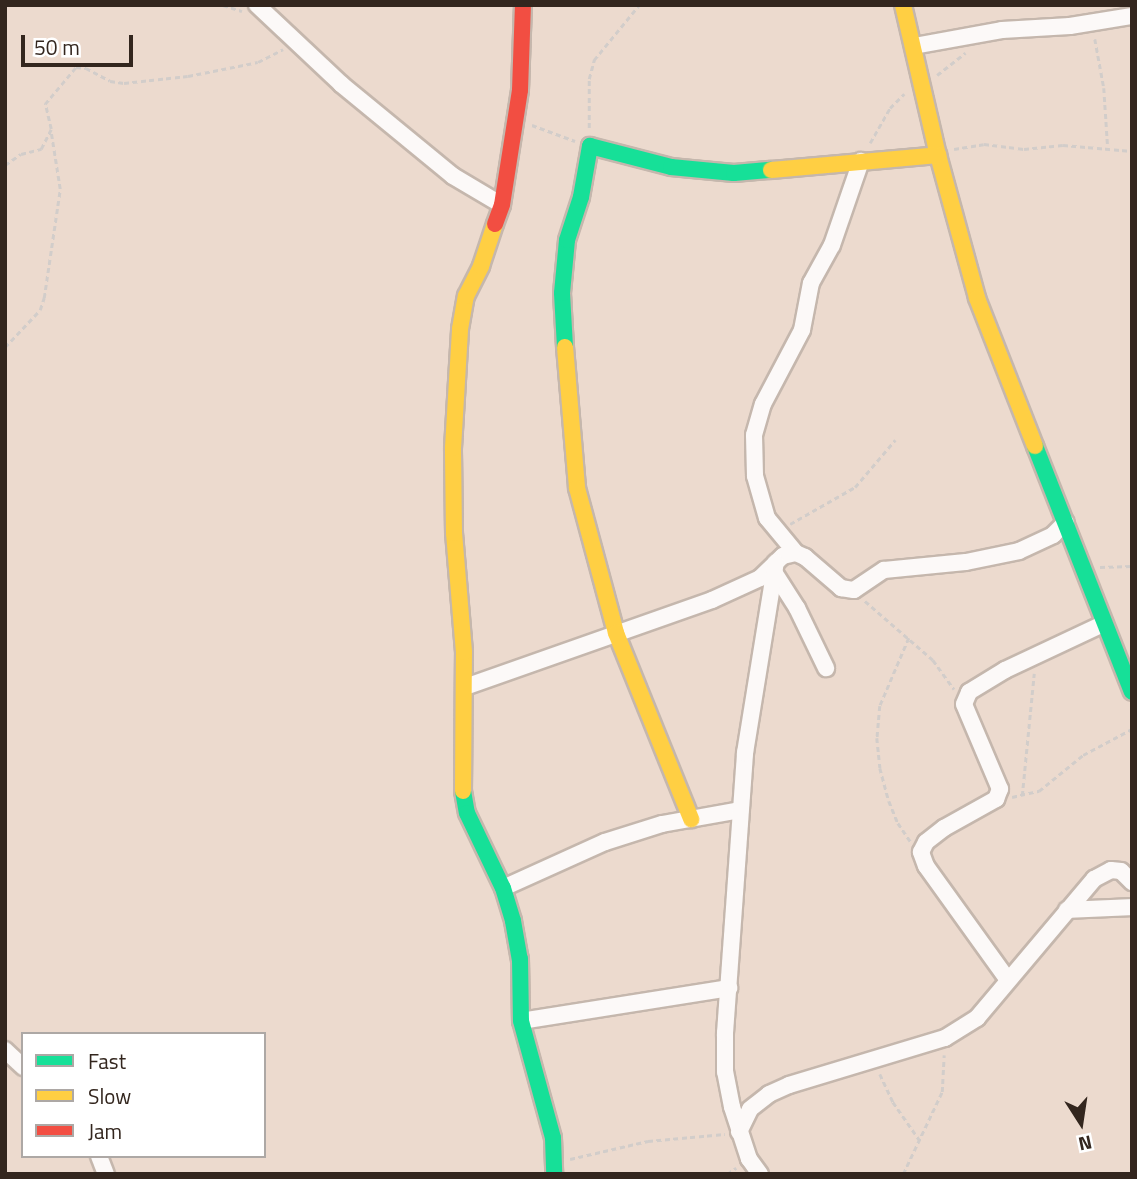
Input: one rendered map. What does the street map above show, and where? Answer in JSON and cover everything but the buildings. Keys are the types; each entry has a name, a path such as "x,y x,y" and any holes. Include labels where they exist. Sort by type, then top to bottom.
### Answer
{"street":[{"path":"523,5 520,90 502,205 481,266 466,296 457,360 454,533 465,687 463,797 476,835 503,888 520,959 521,1021 553,1138 555,1168"},
{"path":"903,5 937,155 977,298 1132,691"},
{"path":"258,6 341,84 453,176 502,205"},
{"path":"914,46 984,32 1092,23 1132,16"},
{"path":"691,819 644,696 616,633 577,488 562,328 562,293 568,240 581,197 590,146 700,172 734,173 937,155"},
{"path":"861,161 832,245 811,283 802,330 763,404 754,435 755,476 767,518 775,531 796,553 819,566 841,588 854,590 884,570 979,560 1019,551 1053,535 1066,522"},
{"path":"465,687 745,586 796,553"},
{"path":"775,567 826,668"},
{"path":"760,1174 749,1158 739,1132 725,1072 745,753 775,567"},
{"path":"1008,980 926,866 921,852 926,842 944,828 996,799 1000,789 964,704 969,692 978,684 1105,623"},
{"path":"503,888 605,842 691,819 740,810"},
{"path":"739,1132 750,1109 769,1094 789,1085 945,1038 977,1018 1094,879 1111,870 1121,872 1132,881"},
{"path":"1067,910 1132,907"},
{"path":"521,1021 729,988"},
{"path":"5,1050 21,1065"}],"path":[{"path":"223,5 239,11 258,6"},
{"path":"514,121 590,146 589,79 594,60 639,5"},
{"path":"1092,23 1104,88 1108,150"},
{"path":"861,161 890,108 900,98 958,59 984,32"},
{"path":"5,347 40,310 46,290 60,189 45,104 76,67 86,68 110,81 124,83 188,76 251,64 299,44"},
{"path":"5,165 21,154 41,149 51,130"},
{"path":"937,155 965,145 984,144 1024,149 1063,145 1132,151"},
{"path":"775,531 815,512 855,487 895,440"},
{"path":"1083,566 1132,566"},
{"path":"863,586 863,596 870,608 933,660 964,704"},
{"path":"909,638 880,706 877,738 880,768 898,823 921,852"},
{"path":"1022,796 1035,657"},
{"path":"996,799 1022,796 1048,786 1083,755 1132,729"},
{"path":"903,1174 942,1092 945,1038"},
{"path":"877,1060 885,1087 920,1142"},
{"path":"555,1168 648,1141 739,1132"}],"traffic: fast":[{"path":"565,347 562,293 567,240 581,197 590,146 671,167 734,173 771,170"},
{"path":"1035,446 1132,692"},
{"path":"463,791 467,813 503,888 513,921 520,959 521,1021 553,1138 554,1174"}],"traffic: slow":[{"path":"903,5 938,155 977,298 1035,446"},
{"path":"771,170 938,155"},
{"path":"463,791 464,652 454,533 453,448 460,329 466,296 481,266 495,224"},
{"path":"565,347 577,488 616,633 691,819"}],"traffic: jam":[{"path":"495,224 502,205 520,90 523,5"}]}
